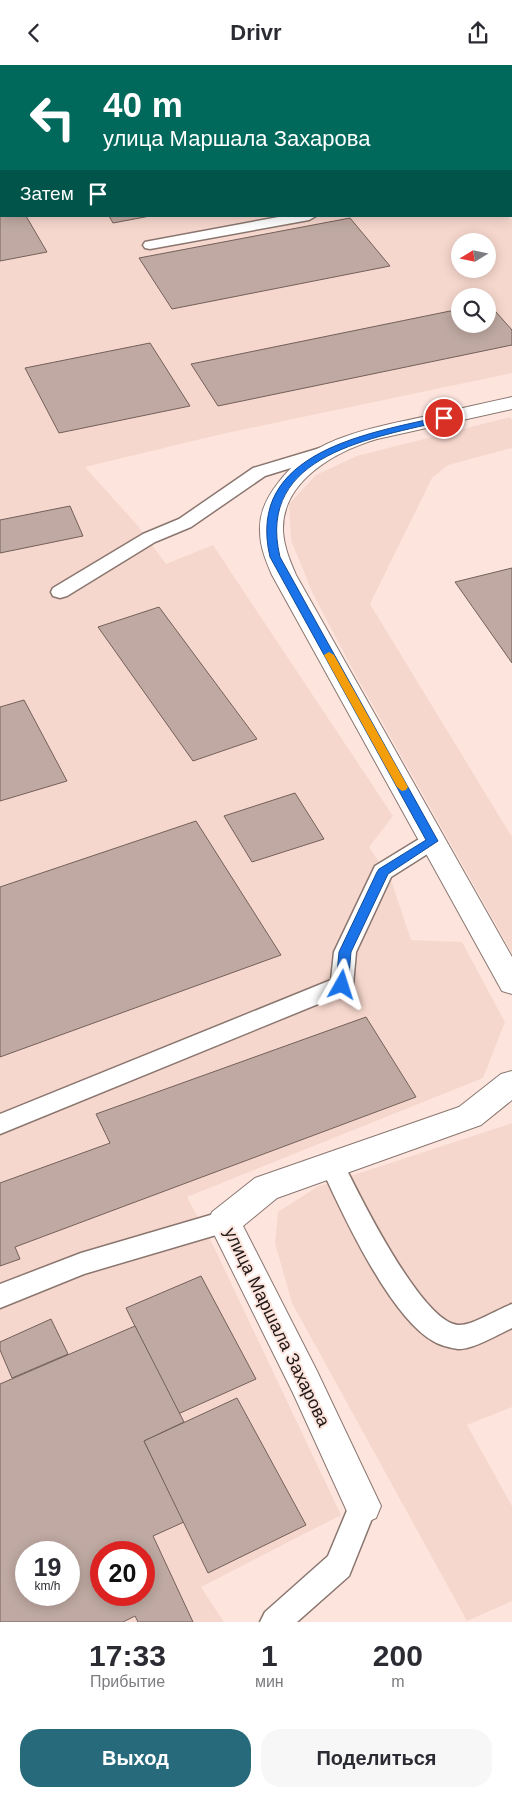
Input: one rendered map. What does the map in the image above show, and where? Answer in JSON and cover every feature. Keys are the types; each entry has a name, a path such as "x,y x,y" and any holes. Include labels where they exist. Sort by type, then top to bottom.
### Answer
{"street":[{"path":"512,403 370,435 330,450 301,470 284,489 275,506 271,523 271,540 275,557 512,983"},
{"name":"улица Маршала Захарова","path":"362,1506 305,1382 224,1222 266,1188 470,1116 512,1083"}],"lane":[{"path":"150,245 303,217"},
{"path":"60,592 149,538 185,523 259,472 330,450"},
{"path":"0,1124 342,985 345,952 383,872 432,841"},
{"path":"332,1165 363,1230 409,1300 439,1333 458,1337 512,1316"},
{"path":"0,1296 81,1264 224,1222"},
{"path":"275,1622 339,1567 362,1506"}],"shaded area":[{"path":"0,217 509,217 512,220 512,373 222,434 85,467 138,526 166,564 213,545 393,816 369,847 391,880 411,940 462,942 505,1022 483,1078 187,1197 214,1247 341,1515 201,1587 224,1622 0,1622"},
{"path":"510,417 512,420 512,448 448,465 432,478 370,604 512,837 512,953 354,672 313,594 291,540 289,504 316,475 357,456"},
{"path":"512,1123 512,1407 467,1425 512,1506 512,1601 467,1621 292,1303 275,1243 278,1212 317,1187"}],"building":[{"path":"0,217 27,217 47,252 0,261"},
{"path":"110,217 145,217 113,223"},
{"path":"350,218 390,266 172,309 139,258"},
{"path":"451,311 451,333 496,333 496,312 512,330 512,345 218,406 191,364"},
{"path":"150,343 190,406 59,433 25,368"},
{"path":"70,506 83,536 0,553 0,520"},
{"path":"512,568 512,663 455,582"},
{"path":"159,607 257,739 193,761 98,627"},
{"path":"24,700 67,781 0,801 0,707"},
{"path":"295,793 324,839 252,862 224,816"},
{"path":"196,821 281,955 0,1057 0,887"},
{"path":"366,1017 416,1097 15,1247 20,1259 0,1266 0,1183 110,1143 96,1114"},
{"path":"201,1276 256,1379 178,1414 126,1308"},
{"path":"51,1319 68,1354 12,1378 0,1350 0,1342"},
{"path":"135,1326 184,1422 144,1441 184,1522 153,1536 193,1622 138,1622 135,1616 123,1622 0,1622 0,1384"},
{"path":"237,1398 306,1525 208,1573 144,1441"}],"slow traffic":[{"path":"329,655 402,787"}],"route":[{"path":"342,985 345,952 383,872 432,841 284,575 275,557 271,540 271,523 275,506 284,489 296,475 330,450 370,435 444,418"}]}
